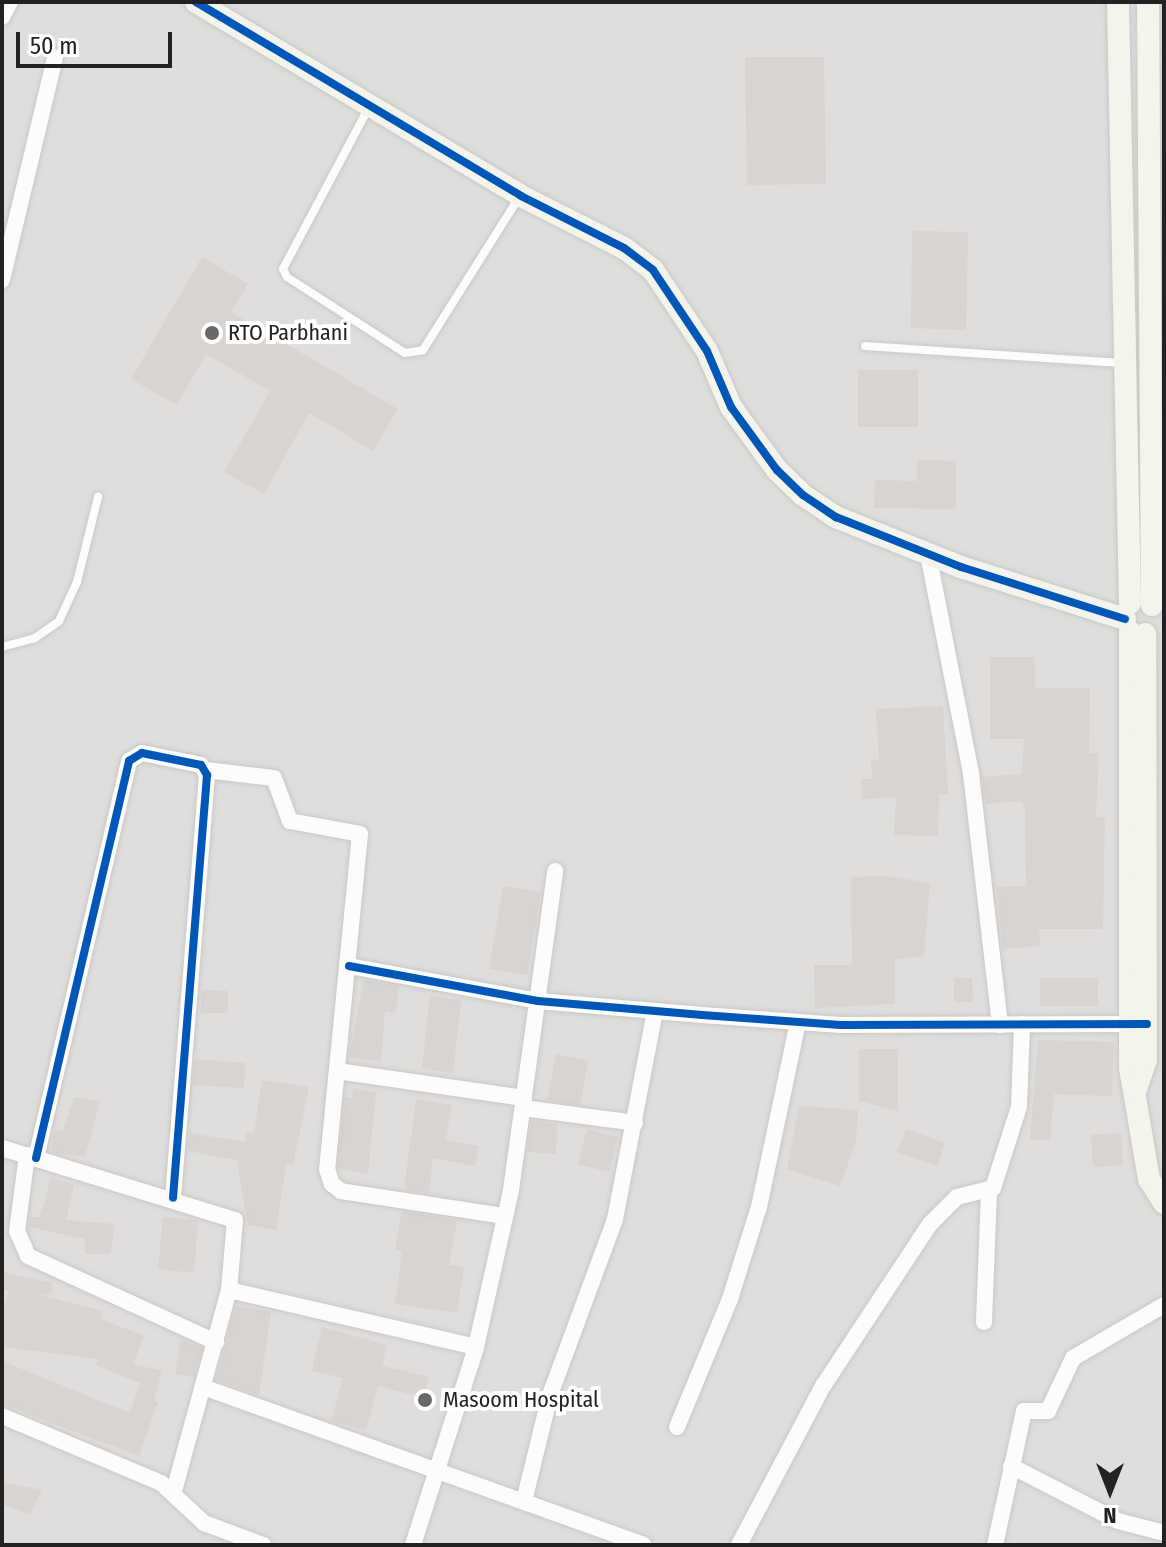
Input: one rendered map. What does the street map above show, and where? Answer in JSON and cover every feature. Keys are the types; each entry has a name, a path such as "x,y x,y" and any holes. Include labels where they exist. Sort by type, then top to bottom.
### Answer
{"street":[{"path":"2,17 10,2"},
{"path":"196,2 521,196 624,248 653,270 707,351 731,407 777,470 803,495 836,517 928,554 1143,619"},
{"path":"1118,2 1126,363 1143,619"},
{"path":"1148,2 1138,1024 1146,1060 1136,1089 1149,1179 1164,1203"},
{"path":"3,269 55,57"},
{"path":"928,554 971,774 1000,1025"},
{"path":"216,1342 28,1256 17,1231 31,1156 129,761 142,753 206,770 274,778 290,821 360,834 327,1169 332,1184 341,1191 505,1216"},
{"path":"173,1198 206,770"},
{"path":"413,1545 476,1347 505,1216 555,871"},
{"path":"349,966 538,1001 798,1022 1138,1024"},
{"path":"524,1501 550,1395 615,1219 655,1011"},
{"path":"677,1427 730,1299 759,1207 798,1022"},
{"path":"984,1322 989,1193 1019,1107 1022,1024"},
{"path":"337,1071 635,1123"},
{"path":"2,1148 173,1198 235,1220 229,1290 174,1491"},
{"path":"739,1545 823,1386 921,1236 957,1197 989,1193"},
{"path":"229,1290 476,1347"},
{"path":"995,1545 1021,1415 1029,1409 1048,1411 1073,1358 1164,1305"},
{"path":"203,1387 644,1545"},
{"path":"2,1416 174,1491 204,1523 263,1545"},
{"path":"1011,1466 1118,1521 1164,1533"}],"lane":[{"path":"370,106 283,269 287,277 405,353 423,350 521,196"},
{"path":"865,346 1126,363"},
{"path":"2,647 35,638 59,621 77,582 98,497"}],"shaded area":[{"path":"2,2 1164,2 1164,1545 2,1545"}],"building":[{"path":"745,57 824,57 826,184 747,185"},
{"path":"912,231 968,232 966,330 911,328"},
{"name":"RTO Parbhani","path":"202,257 248,284 231,312 398,409 373,451 309,413 264,494 224,472 270,391 206,354 177,405 131,379"},
{"path":"858,370 918,370 918,427 858,427"},
{"path":"917,460 956,461 956,509 874,508 875,480 917,481"},
{"path":"990,657 1035,657 1035,688 1090,688 1089,753 1099,753 1096,817 1105,818 1103,929 1039,929 1040,946 1003,949 997,887 1026,886 1025,807 1021,801 986,804 982,777 1022,774 1024,739 990,739"},
{"path":"943,706 948,794 939,795 938,836 894,835 896,797 862,799 861,779 872,779 871,760 879,760 876,709"},
{"path":"888,876 930,883 924,956 895,959 895,1004 815,1008 814,965 852,965 851,877"},
{"path":"503,886 541,892 527,975 489,969"},
{"path":"954,978 972,978 973,1002 954,1002"},
{"path":"1040,978 1098,978 1098,1006 1040,1006"},
{"path":"364,980 399,986 396,1013 385,1012 381,1062 349,1057"},
{"path":"201,990 228,991 228,1013 201,1013"},
{"path":"430,996 461,1000 453,1073 422,1068"},
{"path":"1038,1040 1114,1042 1112,1096 1054,1094 1050,1141 1030,1139"},
{"path":"859,1049 898,1049 898,1111 859,1101"},
{"path":"556,1054 588,1061 580,1105 547,1100"},
{"path":"195,1059 245,1063 244,1088 193,1085"},
{"path":"262,1080 309,1087 293,1165 286,1164 276,1230 248,1225 237,1160 188,1151 189,1133 245,1142 247,1132 254,1133"},
{"path":"353,1088 376,1092 368,1174 338,1168 345,1097 352,1098"},
{"path":"74,1097 100,1101 85,1157 51,1152 54,1130 63,1131"},
{"path":"416,1099 452,1105 446,1140 479,1146 475,1166 433,1158 429,1193 406,1190"},
{"path":"799,1106 858,1110 856,1141 840,1186 787,1169"},
{"path":"532,1121 557,1124 556,1154 527,1152"},
{"path":"587,1129 618,1137 609,1172 578,1164"},
{"path":"906,1129 945,1143 937,1166 897,1152"},
{"path":"1121,1133 1123,1165 1093,1167 1091,1135"},
{"path":"51,1178 74,1185 66,1220 115,1224 110,1254 85,1254 85,1239 29,1227 30,1217 40,1217"},
{"path":"402,1211 457,1220 449,1265 464,1267 457,1313 395,1304 402,1251 395,1249"},
{"path":"163,1217 198,1220 194,1273 158,1269"},
{"path":"2,1272 53,1283 51,1295 32,1293 103,1311 101,1319 144,1336 133,1364 162,1371 154,1401 158,1402 139,1456 2,1404 2,1361 130,1413 140,1383 96,1365 98,1359 2,1347 2,1313 9,1290 2,1289"},
{"path":"236,1306 271,1312 259,1395 216,1380"},
{"path":"322,1327 387,1345 382,1366 429,1377 424,1398 378,1386 366,1430 331,1421 343,1378 312,1371"},
{"path":"181,1340 202,1348 194,1377 175,1374"},
{"path":"2,1482 42,1490 30,1514 2,1504"}],"cycle path":[{"path":"196,2 521,196 624,248 653,270 707,351 731,407 777,470 803,495 836,517 961,567 1125,619"},
{"path":"36,1158 129,761 142,753 201,765 207,775 173,1198"},
{"path":"349,966 538,1001 702,1015 841,1025 1147,1024"}],"place":[{"name":"RTO Parbhani","path":"212,333"},
{"name":"Masoom Hospital","path":"425,1400"}]}
